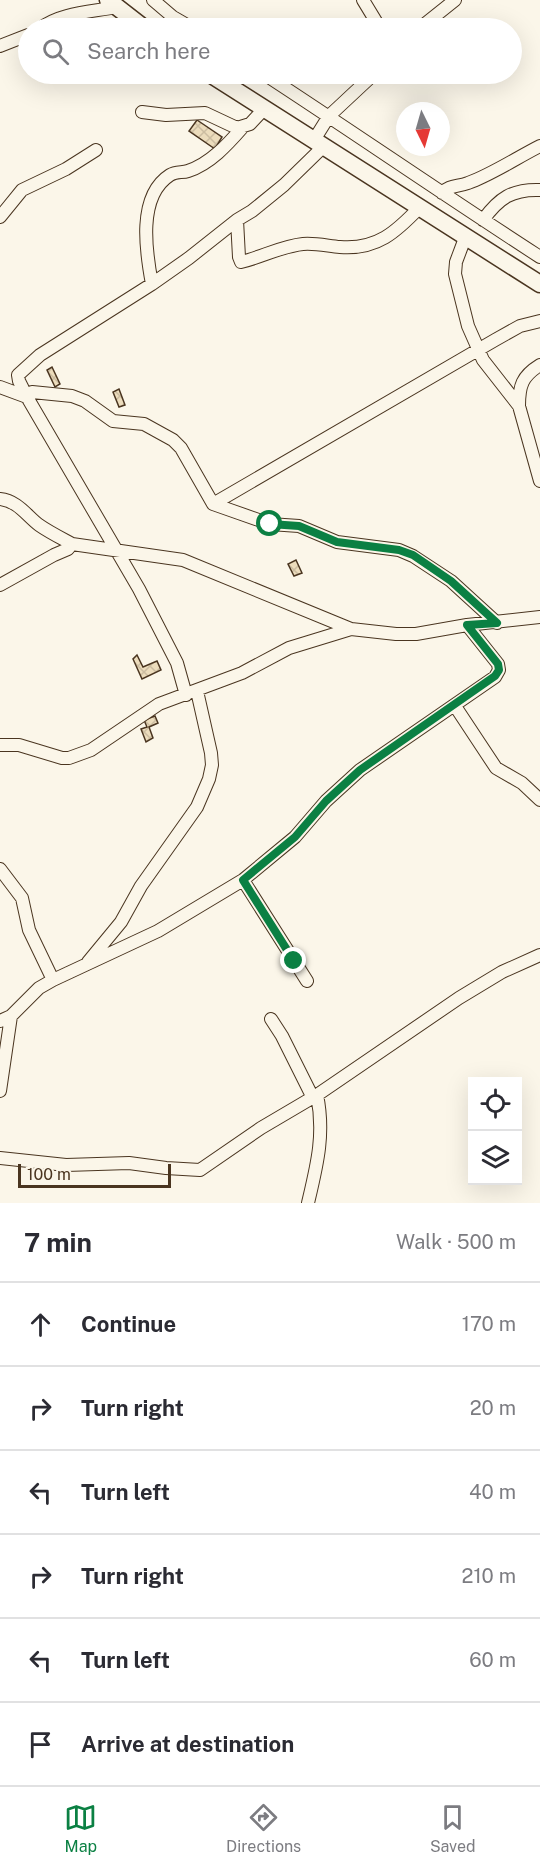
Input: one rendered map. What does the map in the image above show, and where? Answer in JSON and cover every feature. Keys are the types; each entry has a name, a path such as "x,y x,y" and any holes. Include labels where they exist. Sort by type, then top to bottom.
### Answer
{"highway":[{"path":"112,3 131,18"},
{"path":"225,84 540,284"}],"street":[{"path":"153,0 175,18"},
{"path":"363,0 374,18"},
{"path":"432,18 455,0"},
{"path":"62,18 112,3"},
{"path":"0,46 18,39"},
{"path":"279,84 540,256"},
{"path":"87,964 121,922 141,886 197,807 209,779 212,765 211,753 191,693 167,642 139,589 27,397 18,375 25,367 73,333 152,284 237,220 252,212 284,185 319,143 329,116 363,84"},
{"path":"152,284 146,240 148,209 155,190 172,173 188,171 213,157 264,109"},
{"path":"142,112 166,115 205,113 232,127 242,128"},
{"path":"442,193 448,187 478,179 540,146"},
{"path":"0,217 22,190 66,169 96,150"},
{"path":"483,220 494,205 508,195 523,190 540,190"},
{"path":"237,220 238,257 241,262 295,245 362,247 375,244 397,230 420,207"},
{"path":"465,238 456,262 455,274 462,308 478,349 490,371 519,406"},
{"path":"213,504 478,349 520,326 540,321"},
{"path":"540,365 528,372 519,394 519,406 540,481"},
{"path":"0,387 27,397"},
{"path":"27,397 32,392 72,396 85,401 113,421 144,424 174,440 181,448 213,504 270,524 299,526 337,542 399,550 413,555 451,581 497,623"},
{"path":"0,499 8,500 25,511 37,524 72,544 183,560 351,630 416,634 540,616"},
{"path":"0,585 68,549 72,544"},
{"path":"0,1091 6,1018 39,988 158,931 243,880 295,837 326,801 360,770 495,676 499,670 498,664 467,625"},
{"path":"0,745 19,746 69,758 91,750 159,704 242,673 289,648 351,630"},
{"path":"455,706 496,768 522,783 540,800"},
{"path":"0,869 22,898 29,930 53,980"},
{"path":"243,880 307,981"},
{"path":"0,1158 66,1165 129,1163 200,1170 261,1128 315,1096 459,998 502,972 540,956"},
{"path":"271,1019 315,1096 321,1114 319,1156 308,1203"}],"building":[{"path":"197,120 222,137 215,149 189,131"},
{"path":"52,367 60,384 55,387 47,370"},
{"path":"119,389 125,405 119,407 113,392"},
{"path":"296,560 302,573 294,576 288,564"},
{"path":"137,655 143,667 157,661 161,670 142,679 133,659"},
{"path":"155,716 158,723 149,727 153,738 146,742 141,729 147,727 144,720"}],"route":[{"path":"270,524 299,526 337,542 399,550 413,555 451,581 497,623 467,625 498,664 499,670 495,676 360,770 312,815 295,837 243,880 294,961"}]}
